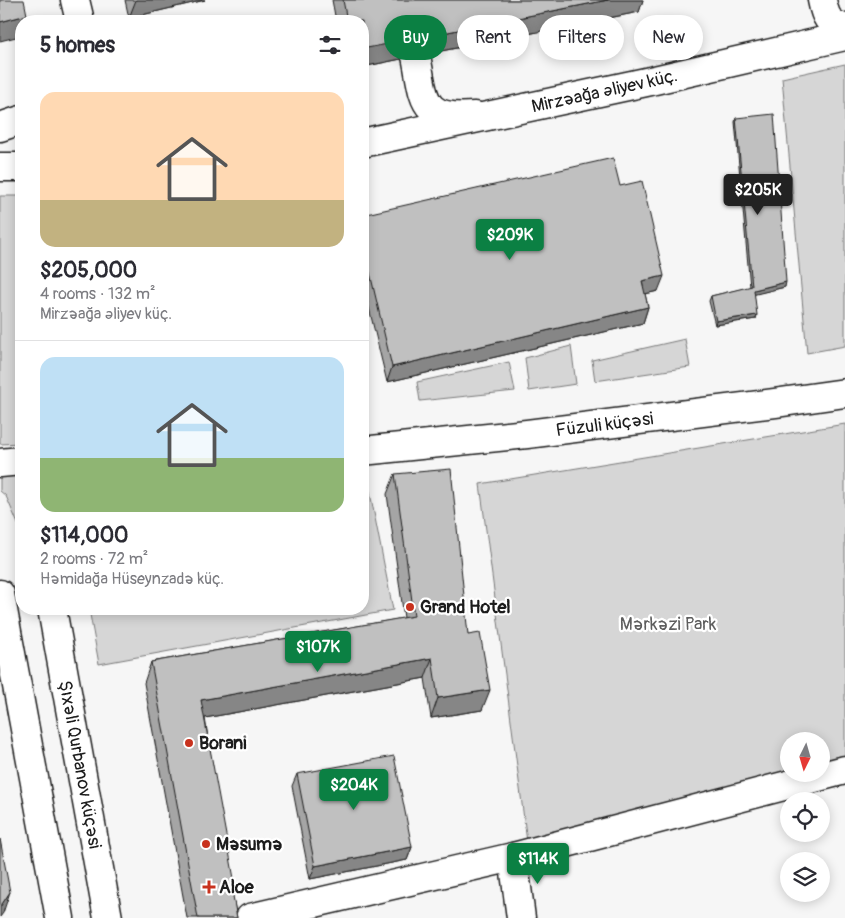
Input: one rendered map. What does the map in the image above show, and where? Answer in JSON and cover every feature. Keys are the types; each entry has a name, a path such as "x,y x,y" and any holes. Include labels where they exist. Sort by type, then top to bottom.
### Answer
{"main road":[{"path":"75,0 79,15"},
{"path":"822,0 827,20 834,25 845,28"},
{"name":"Mirzəağa Əliyev küç.","path":"369,142 496,115 845,36"},
{"path":"417,60 426,102 432,109 445,115 496,115"},
{"path":"0,127 15,122"},
{"path":"0,167 15,167"},
{"name":"Füzuli küçəsi","path":"369,450 527,434 845,393"},
{"path":"0,464 15,462"},
{"path":"0,594 60,918"},
{"name":"Şıxəli Qurbanov küçəsi","path":"53,615 108,918"},
{"path":"250,918 513,857 845,770"},
{"path":"513,857 521,918"}],"green space":[{"path":"845,64 845,346 807,353 782,78"},
{"path":"0,196 15,196 15,443 0,444"},
{"path":"685,339 690,367 595,381 592,360"},
{"path":"571,346 576,384 529,391 525,358"},
{"path":"509,362 515,391 420,401 417,382"},
{"name":"Mərkəzi Park","path":"845,424 845,760 830,764 830,732 780,732 780,776 527,842 480,484"},
{"path":"15,472 15,517 6,496 0,491 0,473"},
{"path":"369,487 393,610 369,614"},
{"path":"90,615 366,615 99,664"}],"building":[{"path":"0,0 24,0 27,15 15,15 15,18 0,22"},
{"path":"343,0 608,0 529,16 457,15 457,30 447,32 447,15 384,15 384,45 369,48 369,15 346,15"},
{"path":"774,114 786,282 754,290 757,315 716,321 711,296 752,286 736,118"},
{"path":"613,158 620,186 642,181 664,276 642,281 648,307 392,367 369,269 369,213"},
{"path":"451,469 468,635 480,633 490,690 438,698 432,658 201,700 235,884 231,885 237,918 198,918 151,662 414,616 395,474"},
{"path":"394,756 412,847 315,866 297,774"},
{"path":"0,839 10,892 0,907"}],"place":[{"name":"Grand Hotel","path":"410,607"},
{"name":"Borani","path":"189,743"},
{"name":"Məsumə","path":"206,844"},
{"name":"Aloe","path":"209,887"}]}
